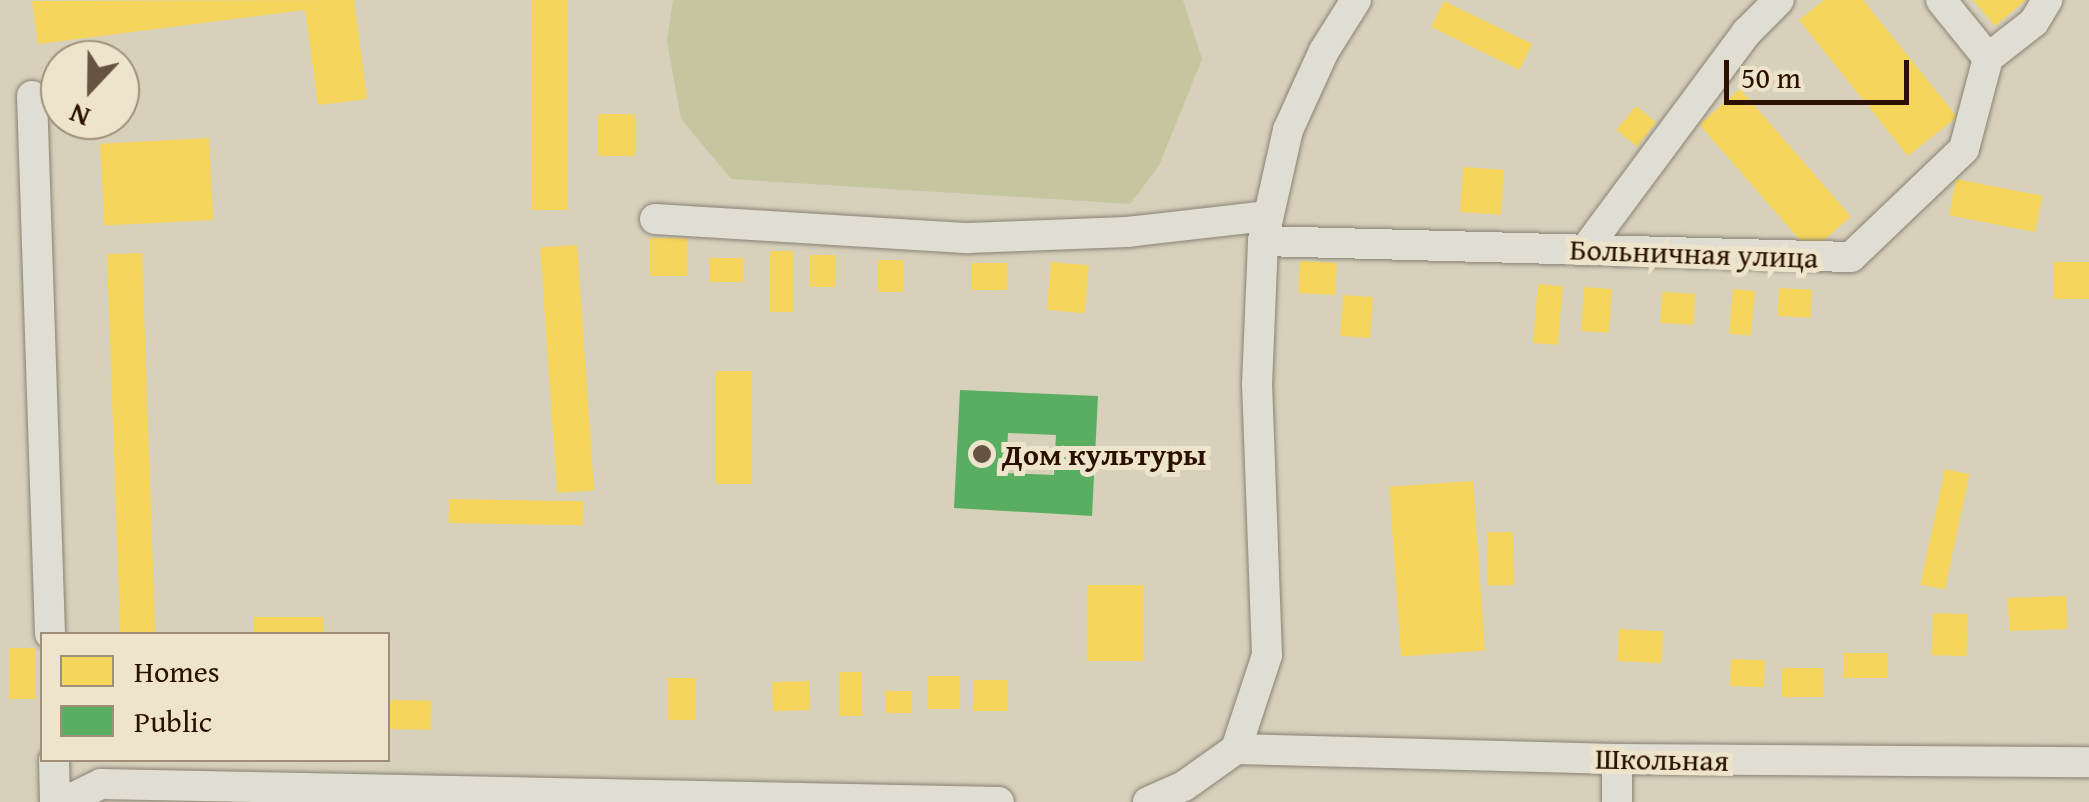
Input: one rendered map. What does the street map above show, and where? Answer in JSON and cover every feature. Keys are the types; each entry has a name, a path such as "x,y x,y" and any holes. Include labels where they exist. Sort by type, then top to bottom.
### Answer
{"street":[{"path":"1148,802 1184,786 1236,750 1267,655 1258,386 1266,228 1288,130 1324,52 1356,0"},
{"path":"1585,250 1747,32 1780,0"},
{"path":"1941,0 1988,58 2034,22 2047,0"},
{"name":"Больничная улица","path":"655,219 968,238 1266,228 1585,250 1851,257 1964,150 1988,58"},
{"path":"32,96 50,632"},
{"name":"Школьная","path":"1236,750 1616,759 2089,762"},
{"path":"1616,759 1617,802"},
{"path":"54,762 55,802"},
{"path":"64,802 101,784 1000,802"}],"green space":[{"path":"673,0 1183,0 1202,59 1159,166 1130,204 731,179 681,119 667,41"}],"building: Homes":[{"path":"354,0 367,99 318,105 305,10 69,40 40,40 38,44 32,1"},
{"path":"531,0 568,0 568,210 531,210"},
{"path":"1824,0 1863,0 1957,117 1908,156 1799,20"},
{"path":"1973,0 2026,0 1995,26"},
{"path":"1444,1 1532,44 1519,70 1431,27"},
{"path":"1740,89 1851,217 1810,252 1699,124"},
{"path":"1636,106 1656,122 1637,146 1616,130"},
{"path":"598,114 635,114 635,156 598,156"},
{"path":"209,138 213,220 104,226 100,144"},
{"path":"1463,167 1504,170 1501,215 1460,212"},
{"path":"1956,179 2042,196 2035,232 1949,215"},
{"path":"650,238 687,238 687,276 650,276"},
{"path":"577,245 594,490 557,493 540,248"},
{"path":"770,251 793,251 793,312 770,312"},
{"path":"142,253 155,632 120,632 107,254"},
{"path":"810,255 835,255 835,287 810,287"},
{"path":"709,258 743,258 743,282 709,282"},
{"path":"878,260 904,260 904,292 878,292"},
{"path":"1300,261 1337,263 1335,295 1298,293"},
{"path":"1051,262 1089,265 1085,313 1047,310"},
{"path":"2053,262 2089,262 2089,299 2053,299"},
{"path":"972,263 1007,263 1007,290 972,290"},
{"path":"1538,284 1563,286 1558,345 1533,343"},
{"path":"1584,287 1612,289 1609,333 1581,331"},
{"path":"1779,288 1812,290 1810,318 1778,316"},
{"path":"1733,289 1755,291 1751,336 1729,334"},
{"path":"1662,292 1695,294 1693,325 1660,323"},
{"path":"1343,295 1373,297 1370,338 1340,336"},
{"path":"716,371 752,371 752,484 716,484"},
{"path":"1945,469 1969,474 1945,590 1920,584"},
{"path":"1473,481 1485,651 1401,656 1389,487"},
{"path":"449,499 583,501 583,525 449,523"},
{"path":"1487,532 1513,532 1514,585 1488,585"},
{"path":"1087,585 1143,585 1143,661 1087,661"},
{"path":"2066,596 2067,629 2009,631 2008,598"},
{"path":"1933,613 1968,614 1967,656 1932,655"},
{"path":"254,617 323,617 323,632 254,632"},
{"path":"1619,629 1663,631 1661,663 1617,661"},
{"path":"9,648 36,648 36,699 9,699"},
{"path":"1843,653 1888,653 1888,678 1843,678"},
{"path":"1731,659 1765,660 1764,687 1730,686"},
{"path":"1782,668 1823,668 1823,697 1782,697"},
{"path":"839,672 862,672 862,716 839,716"},
{"path":"928,676 960,676 960,709 928,709"},
{"path":"667,678 696,678 696,720 667,720"},
{"path":"973,680 1008,680 1008,711 973,711"},
{"path":"809,681 810,710 773,711 772,682"},
{"path":"885,691 912,691 912,713 885,713"},
{"path":"390,700 431,701 430,730 390,729"}],"building: Public":[{"name":"Дом культуры","path":"960,390 1098,396 1092,516 954,508","holes":["1008,433 1056,435 1054,475 1006,473"]}],"place":[{"name":"Дом культуры","path":"982,454"}]}
